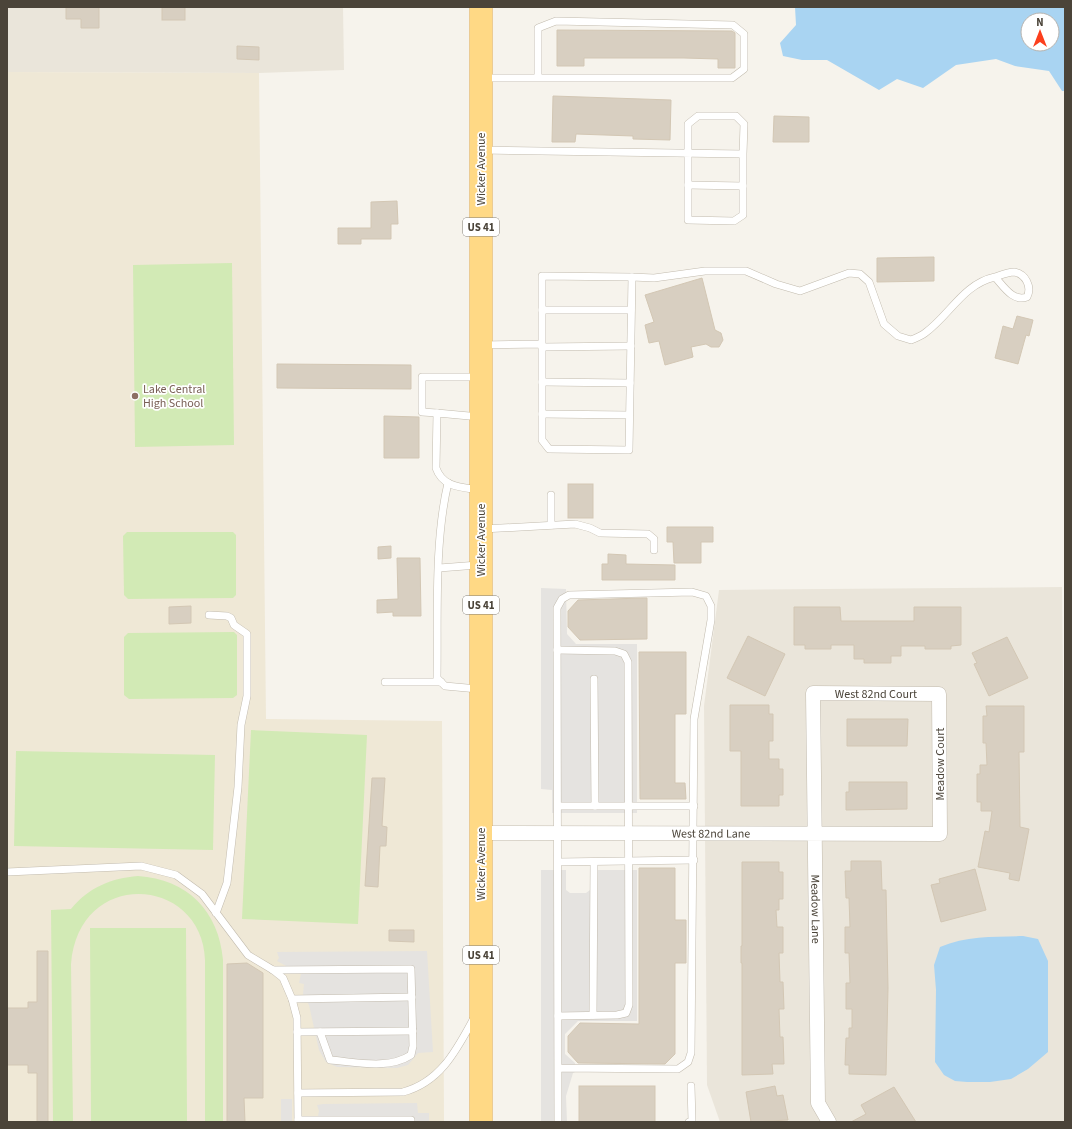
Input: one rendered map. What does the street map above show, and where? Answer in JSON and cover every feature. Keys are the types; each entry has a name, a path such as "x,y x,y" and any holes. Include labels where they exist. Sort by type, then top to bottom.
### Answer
{"highway":[{"name":"Wicker Avenue","path":"481,7 482,1122"}],"street":[{"name":"West 82nd Court","path":"813,693 939,694"},
{"name":"Meadow Lane","path":"813,693 818,1103 829,1122"},
{"name":"Meadow Court","path":"939,694 940,834"},
{"name":"West 82nd Lane","path":"482,833 940,834"}],"lane":[{"path":"481,78 538,78 732,78 744,69 744,34 734,24 556,21 538,28 538,78"},
{"path":"698,116 736,116 744,124 743,214 734,221 688,220 688,153 688,124 698,116"},
{"path":"481,150 743,154"},
{"path":"688,186 743,186"},
{"path":"632,277 629,450 549,449 542,440 542,276 632,277 654,278 705,271 746,271 776,284 800,290 849,274 860,274 869,282 884,324 898,336 911,340 926,333 974,285 984,280 1009,272 1016,272 1024,277 1029,285 1030,293 1027,297 1021,300 1015,298 995,277"},
{"path":"542,310 631,310"},
{"path":"481,345 631,346"},
{"path":"481,377 422,377 422,412 481,417"},
{"path":"542,382 630,383"},
{"path":"437,414 436,468 442,480 448,483 481,491"},
{"path":"542,414 629,416"},
{"path":"448,483 444,499 439,568 437,678 445,686 481,689"},
{"path":"551,495 552,525"},
{"path":"481,529 574,524 590,528 600,533 648,534 654,539 654,550"},
{"path":"439,568 481,564"},
{"path":"558,1122 557,608 562,599 570,595 692,592 706,596 711,606 711,620 694,719 692,1053 688,1062 678,1069 559,1068"},
{"path":"209,615 228,616 231,618 234,625 247,634 248,662 247,696 241,725 238,787 226,884 216,913"},
{"path":"557,650 615,651 624,654 628,662 629,806 629,1005 626,1013 617,1015 558,1016"},
{"path":"594,679 595,806"},
{"path":"385,682 441,682"},
{"path":"558,806 694,806"},
{"path":"558,862 694,860"},
{"path":"593,1015 594,862"},
{"path":"7,872 141,866 176,874 202,894 248,955 283,978 292,999 297,1018 298,1121 411,1120 411,1122"},
{"path":"273,970 411,969 413,1031 413,1046 411,1055 402,1061 389,1064 330,1060 320,1032"},
{"path":"292,999 412,997"},
{"path":"298,1093 403,1092 414,1089 430,1080 446,1065 482,1005"},
{"path":"298,1032 413,1031"},
{"path":"689,1122 692,1121 691,1086"}],"shaded area":[{"path":"7,7 343,7 344,70 259,73 7,72"},
{"name":"Lake Central High School","path":"7,72 259,73 266,719 442,721 444,1122 7,1122"},
{"path":"1062,587 1065,848 1065,1122 720,1122 707,1085 704,706 719,590"},
{"path":"541,588 566,589 567,634 576,644 637,644 637,813 552,813 552,790 541,789"},
{"path":"541,870 566,870 566,890 570,893 586,893 590,890 590,870 637,870 637,1021 578,1021 565,1034 565,1054 575,1063 575,1072 573,1073 566,1096 567,1122 541,1122"},
{"path":"427,951 433,1052 418,1053 408,1065 397,1068 337,1067 326,1062 319,1050 309,1005 303,994 304,984 299,983 301,974 277,961 279,958 277,952"},
{"path":"281,1099 292,1099 292,1122 281,1122"},
{"path":"417,1103 418,1113 429,1113 429,1122 317,1122 319,1111 317,1105"}],"green space":[{"path":"232,263 234,445 135,447 133,265"},
{"path":"127,532 233,532 236,535 236,595 233,598 128,599 124,595 123,536"},
{"path":"234,632 237,635 237,695 233,698 129,699 124,695 124,637 128,633"},
{"path":"251,730 367,735 358,924 242,919"},
{"path":"16,751 215,755 213,850 14,846"},
{"path":"138,876 156,878 185,891 197,901 207,913 215,927 220,942 223,960 223,1122 205,1122 205,960 199,932 184,912 163,899 140,894 116,898 95,911 79,933 71,964 73,1122 53,1122 51,910 71,909 85,895 101,885 119,879"},
{"path":"90,928 186,928 187,1122 91,1122"}],"water":[{"path":"795,7 1065,7 1065,91 1062,91 1049,71 1015,66 996,59 956,65 923,88 897,79 879,90 827,60 802,60 783,56 780,43 796,25"},
{"path":"1023,936 1038,939 1048,961 1048,1052 1028,1069 1011,1079 990,1082 955,1081 944,1075 935,1062 936,990 934,965 940,947 960,940"}],"building":[{"path":"66,7 99,7 99,28 81,28 81,19 66,19"},
{"path":"162,7 185,7 185,20 162,20"},
{"path":"557,30 732,31 735,33 735,68 718,68 718,59 684,58 584,58 584,66 557,66"},
{"path":"237,46 259,47 259,60 237,59"},
{"path":"553,96 671,100 670,140 633,139 633,136 576,134 575,142 552,142"},
{"path":"774,116 809,117 809,142 773,142"},
{"path":"397,201 398,224 391,224 391,239 361,239 361,244 338,244 338,228 371,228 371,202"},
{"path":"934,257 934,281 877,282 877,258"},
{"path":"702,278 715,330 721,333 723,340 719,347 711,347 706,344 691,347 693,357 665,365 659,341 649,343 645,325 654,322 645,295"},
{"path":"1017,316 1033,320 1029,336 1026,335 1018,364 995,358 1003,326 1013,329"},
{"path":"277,364 411,365 411,389 277,388"},
{"path":"384,416 419,417 419,458 384,458"},
{"path":"568,484 593,484 593,518 568,518"},
{"path":"667,527 713,527 713,542 701,542 701,563 674,563 673,542 667,542"},
{"path":"391,546 391,558 378,559 378,547"},
{"path":"608,554 626,555 626,564 675,565 675,580 602,580 602,564 608,564"},
{"path":"397,558 420,558 421,616 393,616 393,612 377,613 377,600 398,599"},
{"path":"647,598 647,639 580,640 568,627 568,611 578,600"},
{"path":"191,606 191,623 169,624 169,607"},
{"path":"794,607 840,607 841,621 914,621 914,607 961,607 961,645 951,646 951,649 925,649 925,646 901,646 901,656 891,656 891,663 864,663 864,659 854,659 854,645 831,645 831,649 805,649 805,645 794,645"},
{"path":"748,636 785,654 765,696 727,678"},
{"path":"1007,637 1028,678 989,696 974,664 977,663 972,653"},
{"path":"639,652 686,652 686,714 675,714 675,783 685,783 686,799 640,799"},
{"path":"730,705 769,705 769,714 773,714 773,741 769,741 769,759 779,759 779,769 783,769 783,795 779,795 779,806 741,806 741,751 730,751"},
{"path":"986,706 1024,706 1024,752 1019,752 1020,827 1029,829 1019,881 1009,879 1010,873 978,867 985,831 989,832 992,811 981,811 981,802 977,802 977,774 980,774 980,765 987,765 986,743 983,743 983,716 987,716"},
{"path":"847,719 908,719 907,746 847,746"},
{"path":"372,778 385,778 382,826 387,827 386,846 380,846 378,887 365,886"},
{"path":"849,782 907,782 907,809 846,810 846,792 849,792"},
{"path":"851,861 881,861 882,890 886,890 888,988 886,1075 849,1074 849,1065 845,1065 846,1038 849,1038 849,1028 852,1028 852,1009 846,1009 846,983 850,983 849,953 845,953 845,927 850,927 849,898 846,898 845,871 851,871"},
{"path":"742,862 779,862 779,872 783,872 783,899 779,899 779,910 776,910 777,927 783,927 783,953 779,953 780,982 783,982 784,1009 779,1009 780,1037 783,1037 784,1064 772,1064 773,1074 742,1075"},
{"path":"639,868 675,868 675,920 686,920 686,963 675,963 675,1054 665,1064 578,1063 568,1052 568,1036 580,1023 639,1024"},
{"path":"975,869 986,910 941,922 931,885 940,883 939,879"},
{"path":"389,930 414,930 414,942 389,941"},
{"path":"37,951 48,951 48,1122 37,1122 37,1073 28,1073 28,1065 7,1065 7,1008 28,1008 28,1002 37,1002"},
{"path":"247,963 263,973 263,1098 244,1098 245,1122 227,1122 227,964"},
{"path":"579,1086 655,1086 655,1122 579,1122"},
{"path":"775,1086 777,1096 783,1095 788,1120 751,1122 746,1092"},
{"path":"894,1087 916,1122 851,1122 866,1114 861,1105"}],"place":[{"name":"Lake Central High School","path":"135,396"}]}
